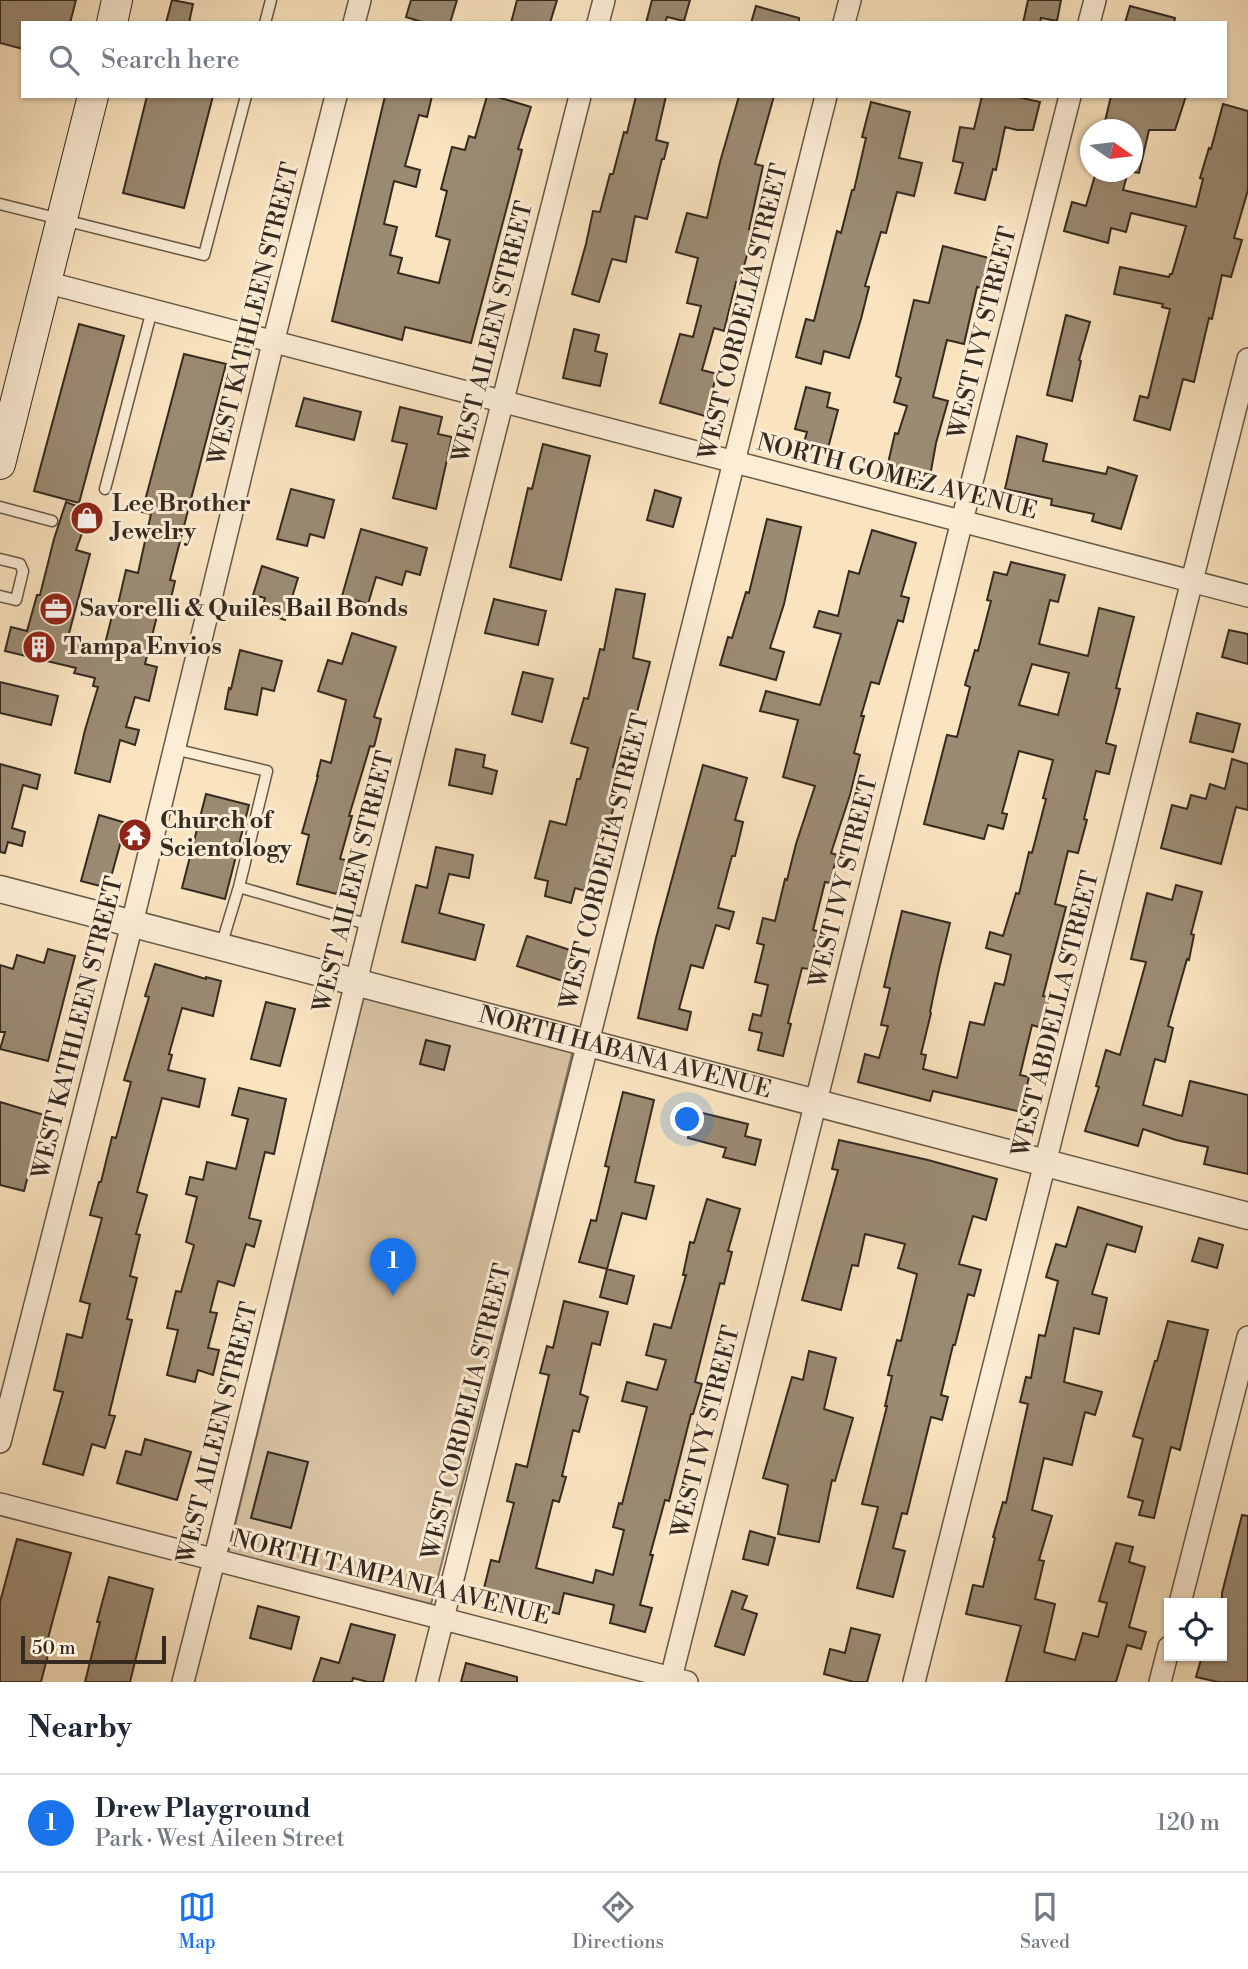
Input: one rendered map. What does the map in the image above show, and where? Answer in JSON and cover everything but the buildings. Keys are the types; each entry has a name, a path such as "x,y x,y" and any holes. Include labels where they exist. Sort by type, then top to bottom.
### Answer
{"main road":[{"path":"112,21 117,0"},
{"path":"1,456 13,394 92,98"}],"street":[{"path":"355,21 360,0"},
{"path":"599,21 604,0"},
{"path":"845,21 850,0"},
{"path":"1090,21 1095,0"},
{"name":"WEST KATHLEEN STREET","path":"0,1442 132,924 335,98"},
{"name":"WEST AILEEN STREET","path":"183,1682 370,925 579,98"},
{"name":"WEST CORDELIA STREET","path":"427,1682 825,98"},
{"name":"WEST IVY STREET","path":"676,1681 815,1103 1069,98"},
{"name":"NORTH GOMEZ AVENUE","path":"45,282 1248,596"},
{"name":"WEST ABDELLA STREET","path":"914,1682 1248,359"},
{"name":"NORTH HABANA AVENUE","path":"0,889 1248,1216"},
{"path":"1181,1598 1248,1337"},
{"name":"NORTH TAMPANIA AVENUE","path":"0,1504 676,1681"},
{"path":"1160,1682 1165,1661"}],"lane":[{"path":"266,21 271,0"},
{"path":"0,204 204,255 245,98"},
{"path":"105,489 152,310"},
{"path":"0,508 52,521"},
{"path":"0,559 20,564 23,572 16,600 0,596"},
{"path":"174,749 267,771 239,887 221,947"},
{"path":"239,887 370,925"}],"shaded area":[{"path":"364,995 573,1050 431,1604 228,1554"}],"place":[{"name":"Lee Brother Jewelry","path":"87,518"},
{"name":"Savorelli & Quiles Bail Bonds","path":"56,609"},
{"name":"Tampa Envios","path":"39,647"},
{"name":"Church of Scientology","path":"135,835"},
{"name":"Drew Playground","path":"393,1296"}]}
